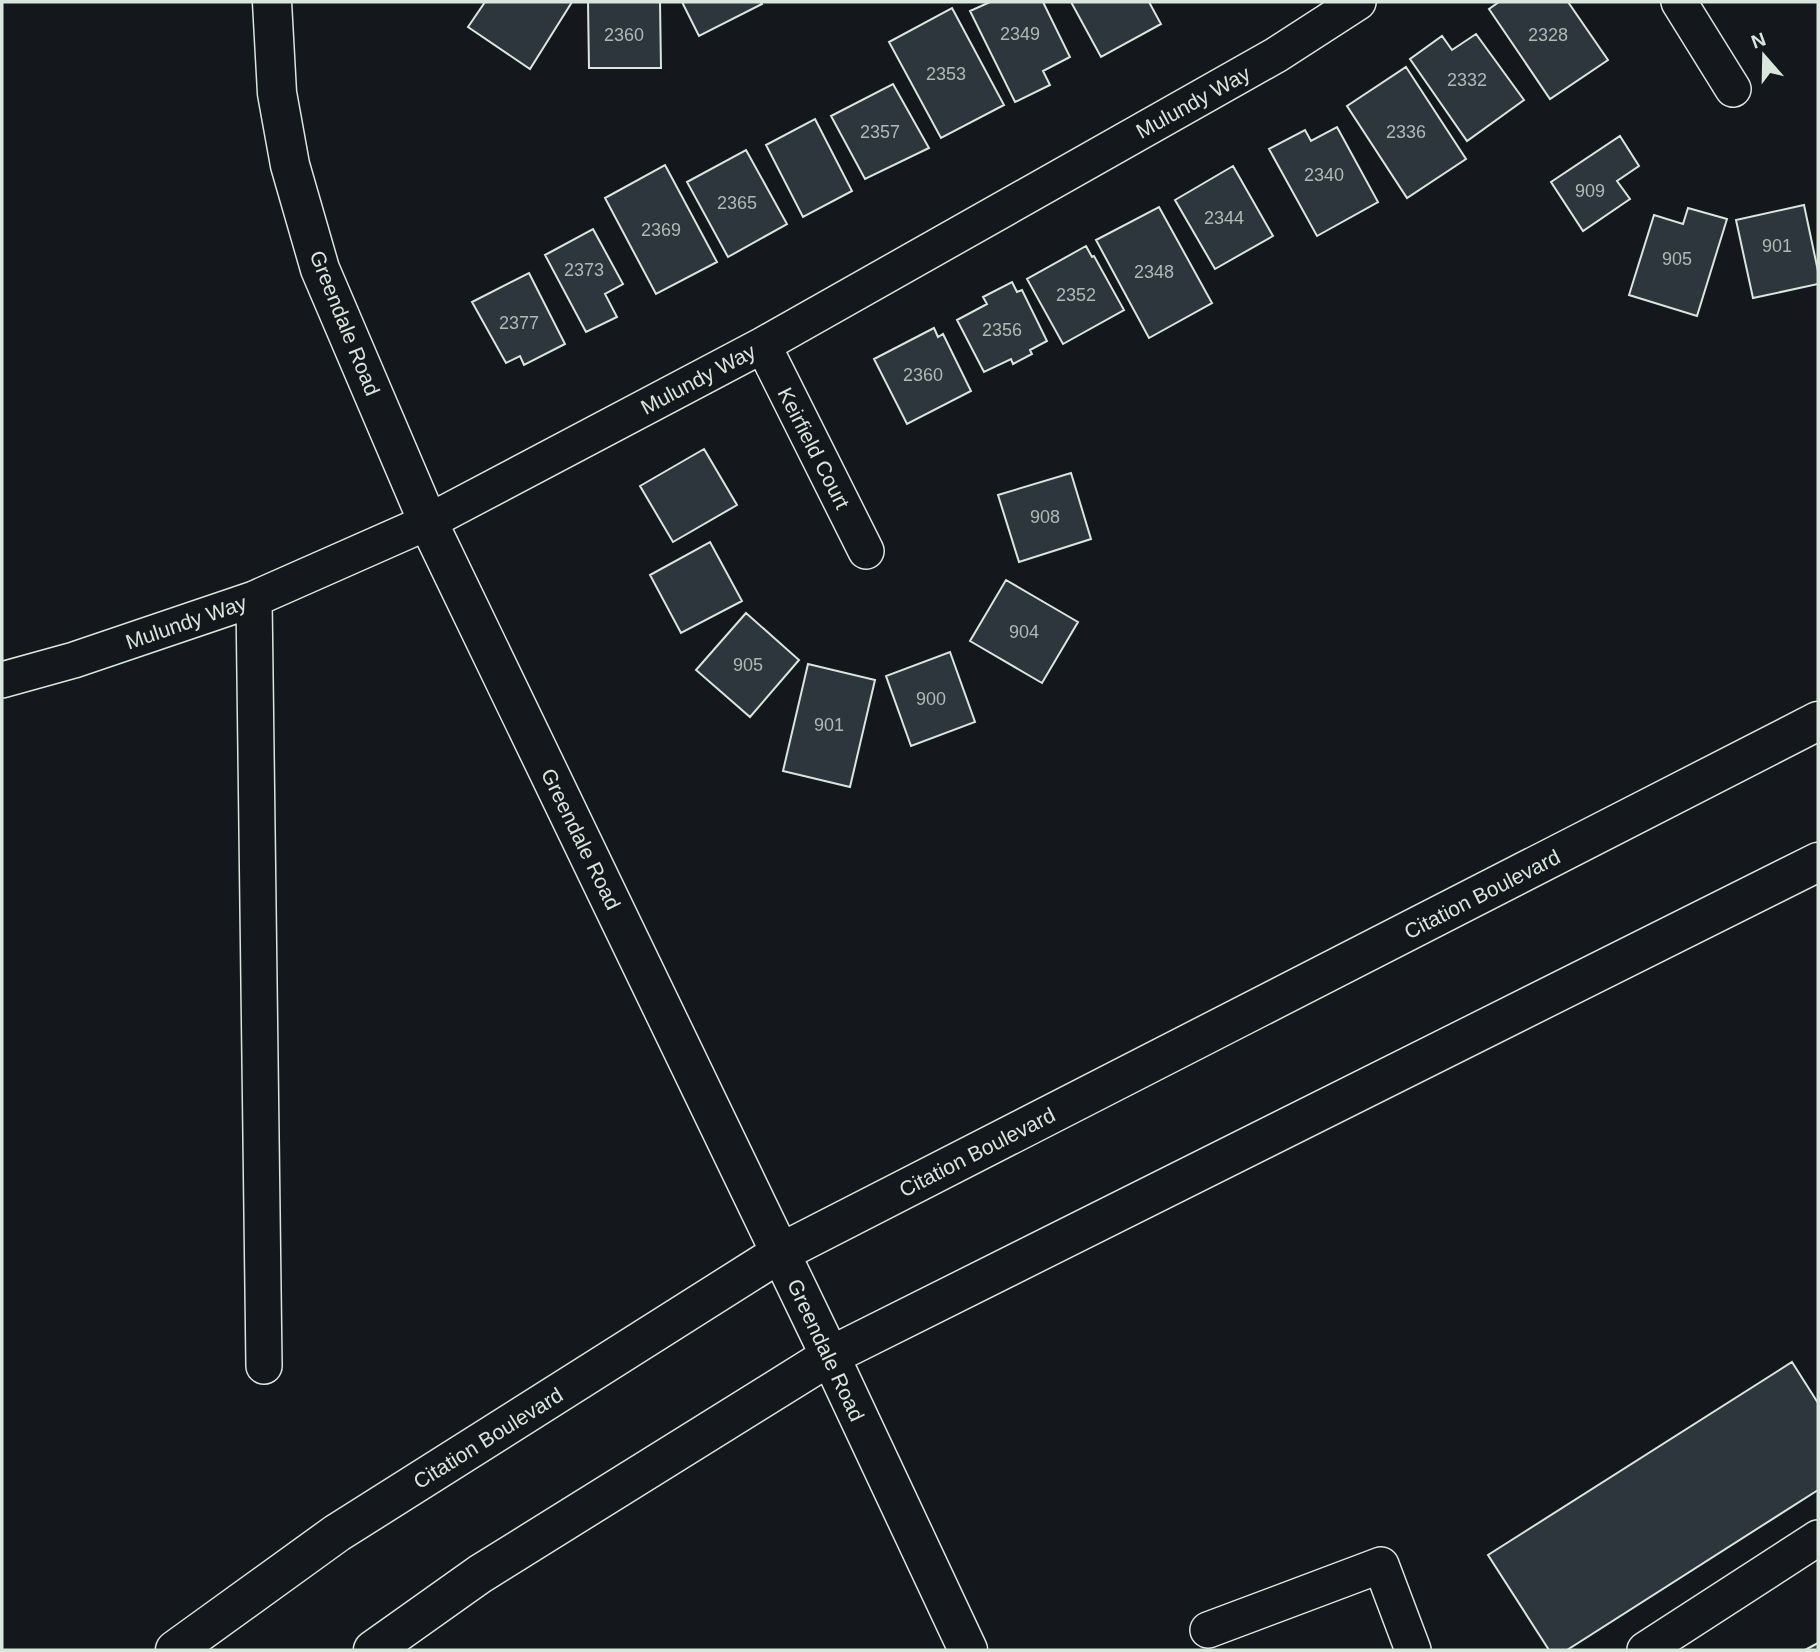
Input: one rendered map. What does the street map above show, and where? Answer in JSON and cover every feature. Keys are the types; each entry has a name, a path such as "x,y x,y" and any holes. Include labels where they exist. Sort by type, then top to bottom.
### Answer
{"main road":[{"name":"Greendale Road","path":"272,2 277,93 300,207 320,269 428,522 830,1356 968,1650"},
{"name":"Citation Boulevard","path":"175,1650 337,1533 780,1253 1818,721"},
{"path":"373,1650 480,1574 830,1356 1818,862"}],"street":[{"name":"Mulundy Way","path":"2,680 74,660 254,599 428,522 762,345 1276,55 1358,2"},
{"path":"1679,2 1732,89"},
{"name":"Keirfield Court","path":"762,345 866,551"},
{"path":"254,599 264,1366"},
{"path":"1645,1650 1818,1538"},
{"path":"1208,1630 1381,1565 1413,1650"}],"building":[{"path":"485,2 572,2 530,69 468,27"},
{"path":"588,2 660,2 661,68 589,68"},
{"path":"682,2 761,2 762,4 699,36"},
{"path":"990,2 1043,2 1070,57 1043,71 1050,85 1015,102 970,11"},
{"path":"1071,2 1149,2 1161,24 1101,57"},
{"path":"1499,2 1568,2 1608,60 1550,99 1489,9"},
{"path":"952,8 1004,105 941,138 889,42"},
{"path":"1476,34 1524,100 1467,141 1410,59 1442,36 1452,50"},
{"path":"1406,67 1466,159 1407,198 1347,106"},
{"path":"893,84 929,148 865,179 831,116"},
{"path":"815,119 852,191 803,217 766,145"},
{"path":"1337,127 1378,202 1317,236 1269,149 1305,130 1311,141"},
{"path":"1620,136 1639,166 1617,181 1630,199 1583,231 1551,182"},
{"path":"746,150 787,224 728,257 687,182"},
{"path":"665,165 717,262 656,294 605,198"},
{"path":"1233,166 1273,236 1215,269 1175,200"},
{"path":"1804,205 1818,271 1818,284 1753,298 1736,220"},
{"path":"1159,207 1212,303 1149,338 1096,240"},
{"path":"1688,208 1727,219 1697,316 1629,295 1654,215 1683,224"},
{"path":"593,229 623,284 605,294 617,317 586,332 545,255"},
{"path":"1086,246 1124,310 1063,344 1027,279"},
{"path":"529,273 565,344 524,365 520,356 506,363 472,302"},
{"path":"1012,282 1017,292 1022,290 1047,341 1030,350 1032,354 1013,364 1011,359 984,372 957,320 987,304 983,297"},
{"path":"934,328 938,337 943,334 971,391 907,424 874,359"},
{"path":"704,449 737,505 673,542 640,486"},
{"path":"1071,473 1091,539 1019,562 998,495"},
{"path":"710,542 742,601 681,633 650,575"},
{"path":"1006,580 1078,622 1042,683 970,641"},
{"path":"746,613 799,660 750,717 696,670"},
{"path":"950,652 975,722 911,746 886,676"},
{"path":"808,664 875,680 850,787 783,771"},
{"path":"1792,1362 1818,1403 1818,1490 1567,1650 1549,1650 1488,1555"},
{"path":"1818,1643 1818,1650 1805,1650"}]}
